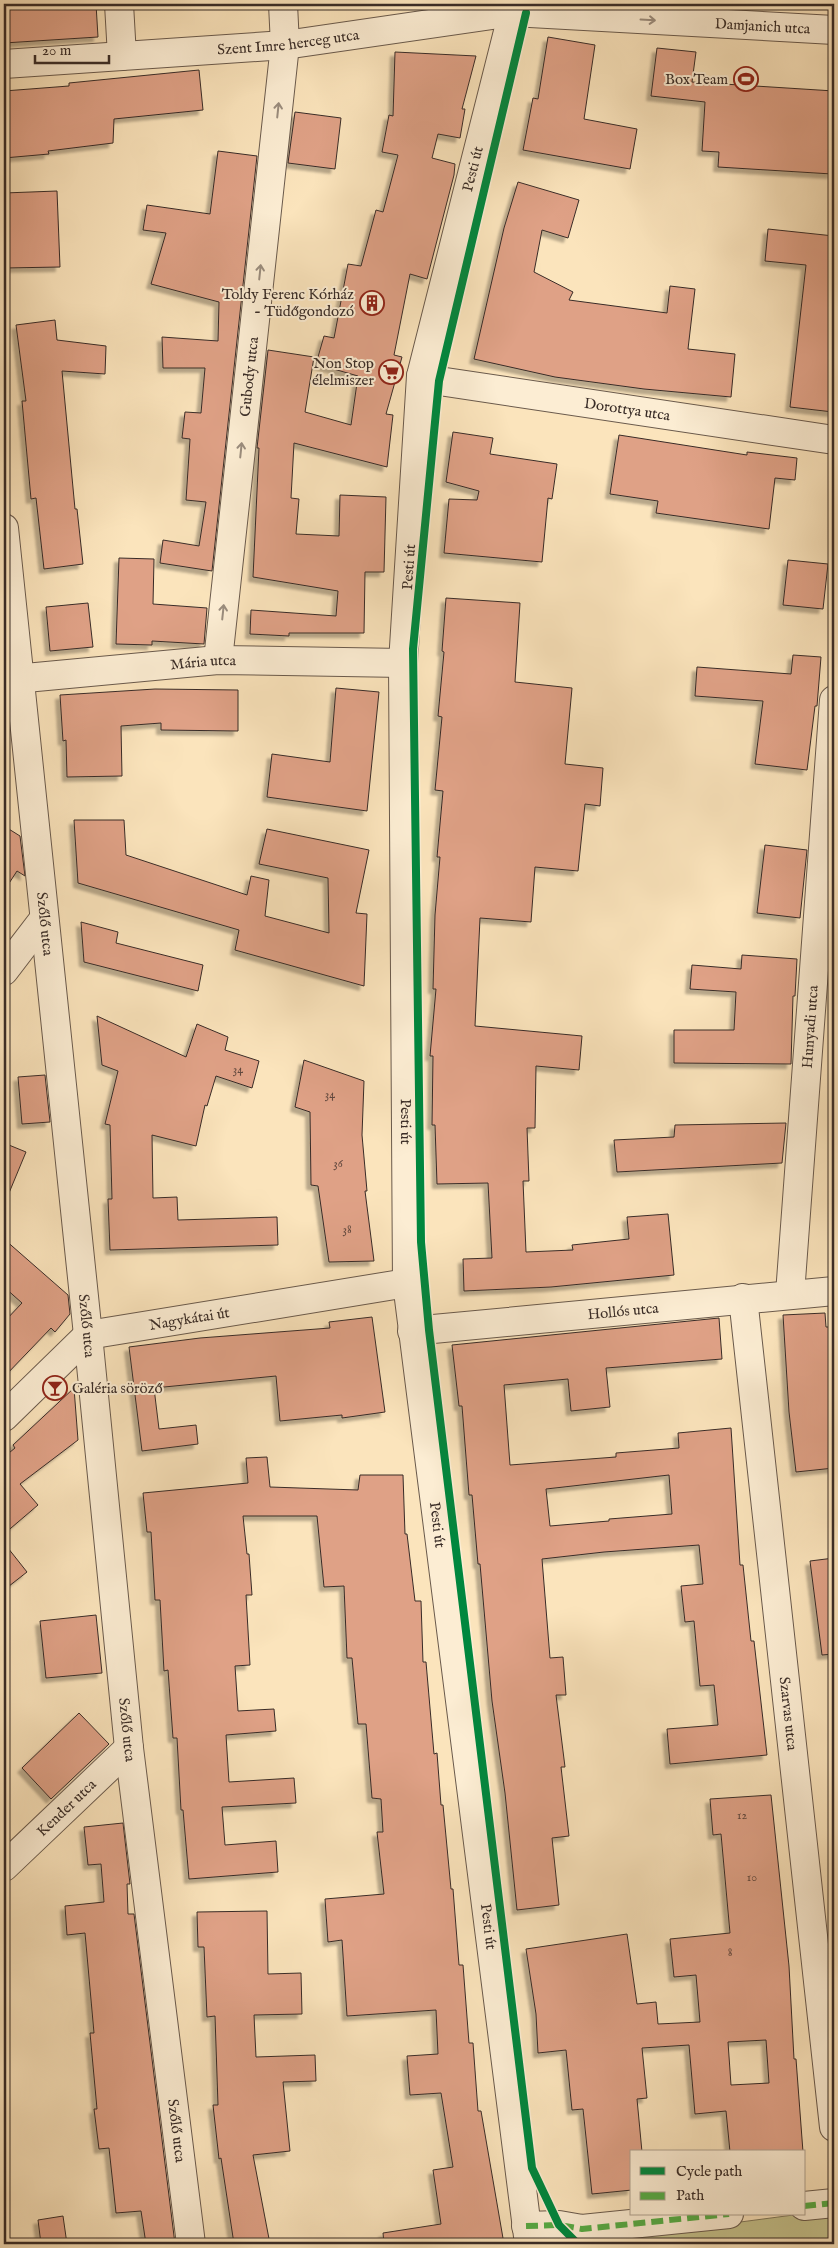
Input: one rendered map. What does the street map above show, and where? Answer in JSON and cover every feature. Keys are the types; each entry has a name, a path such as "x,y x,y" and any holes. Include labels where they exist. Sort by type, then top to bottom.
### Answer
{"street":[{"path":"118,4 122,56"},
{"name":"Gubody utca","path":"218,660 285,45 283,4"},
{"name":"Szent Imre herceg utca","path":"4,64 285,45 513,8"},
{"name":"Damjanich utca","path":"513,8 834,30"},
{"name":"Pesti út","path":"513,8 421,376 403,663 407,1283 528,2235"},
{"name":"Dorottya utca","path":"421,376 439,381 834,440"},
{"name":"Szőlő utca","path":"4,528 12,679 43,920 88,1335 128,1748 191,2244"},
{"name":"Mária utca","path":"12,679 218,660 403,663"},
{"name":"Hunyadi utca","path":"790,1294 830,821 834,700"},
{"path":"4,971 43,920"},
{"name":"Nagykátai út","path":"88,1335 407,1283"},
{"name":"Hollós utca","path":"412,1331 743,1298 834,1291"},
{"name":"Szarvas utca","path":"743,1298 834,2127"},
{"path":"4,1417 88,1335"},
{"name":"Kender utca","path":"4,1867 128,1748"},
{"path":"806,2206 834,2203"},
{"path":"528,2235 559,2225 582,2229 709,2216"}],"shaded area":[{"path":"834,2214 834,2244 614,2244 612,2239 786,2216"}],"building":[{"path":"96,4 98,37 4,43 4,10"},
{"path":"548,37 595,45 584,119 637,129 630,169 523,150 533,98 538,99"},
{"path":"657,48 696,52 692,82 834,91 832,174 718,167 719,152 702,151 705,102 651,96"},
{"path":"395,52 476,56 462,109 465,109 460,138 438,134 432,158 455,164 454,175 427,279 410,274 394,355 402,357 386,414 393,415 387,467 294,443 291,498 299,499 296,534 339,536 340,495 386,497 384,572 365,572 364,633 289,633 289,636 250,634 251,610 336,616 338,591 253,577 259,448 257,448 268,350 314,357 305,412 351,425 358,376 316,364 324,336 334,338 348,264 361,266 376,210 383,212 398,155 382,152 389,115 393,116"},
{"path":"199,70 203,110 114,119 113,143 48,151 49,154 4,158 4,91 69,86 69,83"},
{"path":"295,112 341,118 335,169 288,163"},
{"path":"218,151 257,156 212,571 160,563 163,540 199,546 206,502 186,500 190,439 182,438 185,412 201,413 205,368 163,368 162,337 218,341 219,302 151,284 166,233 143,230 147,205 210,214"},
{"path":"518,182 579,200 568,238 542,230 534,272 573,292 569,300 667,313 670,286 695,289 688,349 735,354 731,397 644,389 555,377 474,359 504,228"},
{"path":"57,191 60,267 5,268 4,193"},
{"path":"768,229 834,236 833,412 790,407 806,265 765,261"},
{"path":"55,320 57,340 106,346 105,374 62,371 75,509 77,509 83,564 44,569 36,498 31,499 22,401 26,401 16,325"},
{"path":"453,432 493,438 490,454 557,464 552,499 548,498 542,562 444,553 449,499 477,500 479,491 446,482"},
{"path":"619,435 747,455 747,452 797,458 795,480 775,478 769,529 656,513 658,501 610,494"},
{"path":"119,558 154,559 153,604 207,608 204,644 152,641 152,645 116,644"},
{"path":"788,560 828,564 823,609 783,605"},
{"path":"446,598 520,603 515,682 572,688 565,764 603,768 600,806 585,804 578,871 535,867 531,922 480,918 475,1026 582,1036 579,1070 536,1066 535,1128 527,1128 529,1181 523,1181 526,1252 573,1250 572,1245 629,1239 627,1217 668,1214 674,1275 551,1287 464,1291 463,1259 492,1258 488,1183 437,1184 435,1125 432,1125 433,1056 430,1056 436,989 433,989 435,915 440,857 437,857 443,791 435,790 442,717 438,716 444,652 442,651"},
{"path":"88,603 93,647 50,651 46,607"},
{"path":"793,655 821,657 817,706 815,706 807,770 755,764 763,701 695,696 697,667 791,674"},
{"path":"336,688 379,692 367,811 267,797 272,754 330,762"},
{"path":"155,689 238,690 238,731 161,730 161,723 121,726 122,776 67,777 66,740 63,741 60,695"},
{"path":"74,820 124,820 126,855 247,895 251,876 269,880 265,916 329,933 328,878 259,864 267,829 369,850 356,913 367,914 364,986 235,950 239,930 78,883"},
{"path":"4,826 20,836 25,876 17,871 4,891"},
{"path":"765,845 807,850 800,918 757,913"},
{"path":"81,922 118,932 116,943 203,965 198,991 84,962"},
{"path":"742,955 797,959 795,996 793,996 791,1064 674,1063 674,1030 734,1030 736,992 690,989 692,965 741,969"},
{"path":"97,1016 186,1057 197,1024 228,1037 225,1050 259,1061 252,1088 216,1076 207,1106 205,1105 196,1146 152,1135 153,1198 177,1197 178,1220 277,1217 278,1245 110,1250 108,1199 112,1199 110,1125 105,1124 118,1071 102,1065"},
{"path":"304,1060 364,1081 362,1135 367,1191 365,1191 374,1261 329,1262 318,1186 311,1185 310,1112 295,1107"},
{"path":"45,1075 50,1122 22,1124 18,1077"},
{"path":"786,1123 782,1163 617,1172 614,1140 674,1137 675,1125"},
{"path":"4,1143 26,1152 4,1205"},
{"path":"4,1239 68,1295 70,1314 55,1332 51,1328 4,1377 4,1322 22,1303 4,1287"},
{"path":"825,1313 826,1327 834,1327 834,1468 796,1472 789,1412 783,1315"},
{"path":"372,1317 385,1412 342,1418 342,1415 280,1421 276,1376 154,1388 159,1429 196,1425 198,1444 142,1451 129,1347 200,1338 330,1328 329,1322"},
{"path":"719,1318 722,1359 606,1368 610,1407 571,1411 568,1379 504,1385 510,1465 616,1457 616,1453 679,1448 678,1433 731,1428 740,1565 743,1565 751,1641 754,1641 767,1755 670,1764 667,1729 718,1725 714,1685 700,1686 694,1621 685,1622 681,1586 703,1584 699,1545 542,1559 550,1658 563,1657 566,1695 556,1695 565,1767 561,1767 569,1836 552,1838 559,1905 517,1910 505,1793 492,1701 480,1564 478,1564 472,1495 469,1495 462,1406 459,1406 452,1345","holes":["669,1475 672,1514 550,1526 546,1489"]},
{"path":"74,1388 78,1440 20,1484 38,1505 4,1534 4,1457 15,1448 13,1445"},
{"path":"267,1457 270,1487 358,1490 360,1475 403,1475 405,1534 407,1534 415,1601 421,1601 423,1662 426,1662 434,1754 437,1753 441,1805 443,1805 451,1889 453,1889 459,1965 463,1965 469,2043 473,2043 478,2111 481,2111 504,2244 384,2244 383,2233 441,2224 433,2170 453,2167 441,2093 410,2095 407,2056 438,2054 436,2010 347,2016 342,1940 328,1942 325,1899 384,1894 377,1832 383,1832 381,1799 372,1798 366,1724 358,1724 352,1658 347,1658 344,1586 324,1587 317,1516 243,1516 247,1554 249,1554 252,1595 246,1595 250,1665 235,1666 238,1711 274,1709 276,1731 226,1735 229,1782 294,1778 296,1803 222,1807 225,1845 276,1841 278,1872 189,1879 183,1810 181,1810 177,1738 173,1738 168,1670 164,1671 160,1600 155,1600 151,1532 147,1532 143,1493 248,1483 246,1458"},
{"path":"4,1543 27,1572 4,1590"},
{"path":"834,1558 834,1654 822,1655 810,1561"},
{"path":"96,1615 102,1673 46,1678 40,1621"},
{"path":"79,1713 109,1744 51,1799 22,1768"},
{"path":"771,1795 789,1966 794,2059 796,2059 803,2150 730,2150 726,2111 695,2114 689,2045 642,2048 647,2098 637,2099 642,2150 630,2150 630,2190 592,2194 583,2109 572,2110 566,2050 538,2053 536,2014 526,1949 627,1934 637,2004 656,2002 658,2024 700,2022 696,1975 674,1977 670,1939 730,1933 721,1834 713,1835 710,1799","holes":["766,2040 769,2083 731,2085 728,2042"]},
{"path":"123,1823 130,1884 127,1884 128,1914 134,1914 175,2244 146,2244 141,2211 116,2213 109,2148 99,2149 94,2109 97,2109 90,2033 94,2033 85,1933 67,1935 65,1906 104,1902 101,1864 88,1865 84,1827"},
{"path":"267,1911 268,1974 301,1973 302,2014 254,2015 256,2057 315,2055 316,2081 283,2082 290,2151 253,2155 270,2244 234,2244 221,2158 219,2159 213,2105 218,2105 215,2016 207,2017 204,1947 198,1947 197,1912"},
{"path":"63,2216 67,2244 41,2244 38,2220"}],"marked path":[{"path":"806,2206 834,2203"},
{"path":"526,2226 559,2225 582,2229 709,2216"}],"cycle path":[{"path":"526,13 439,381 413,649 421,1242 429,1330 532,2168 559,2225 578,2244"}],"place":[{"name":"Box Team","path":"746,79"},
{"name":"Toldy Ferenc Kórház - Tüdőgondozó","path":"372,303"},
{"name":"Non Stop élelmiszer","path":"391,372"},
{"name":"Galéria söröző","path":"55,1388"}]}
